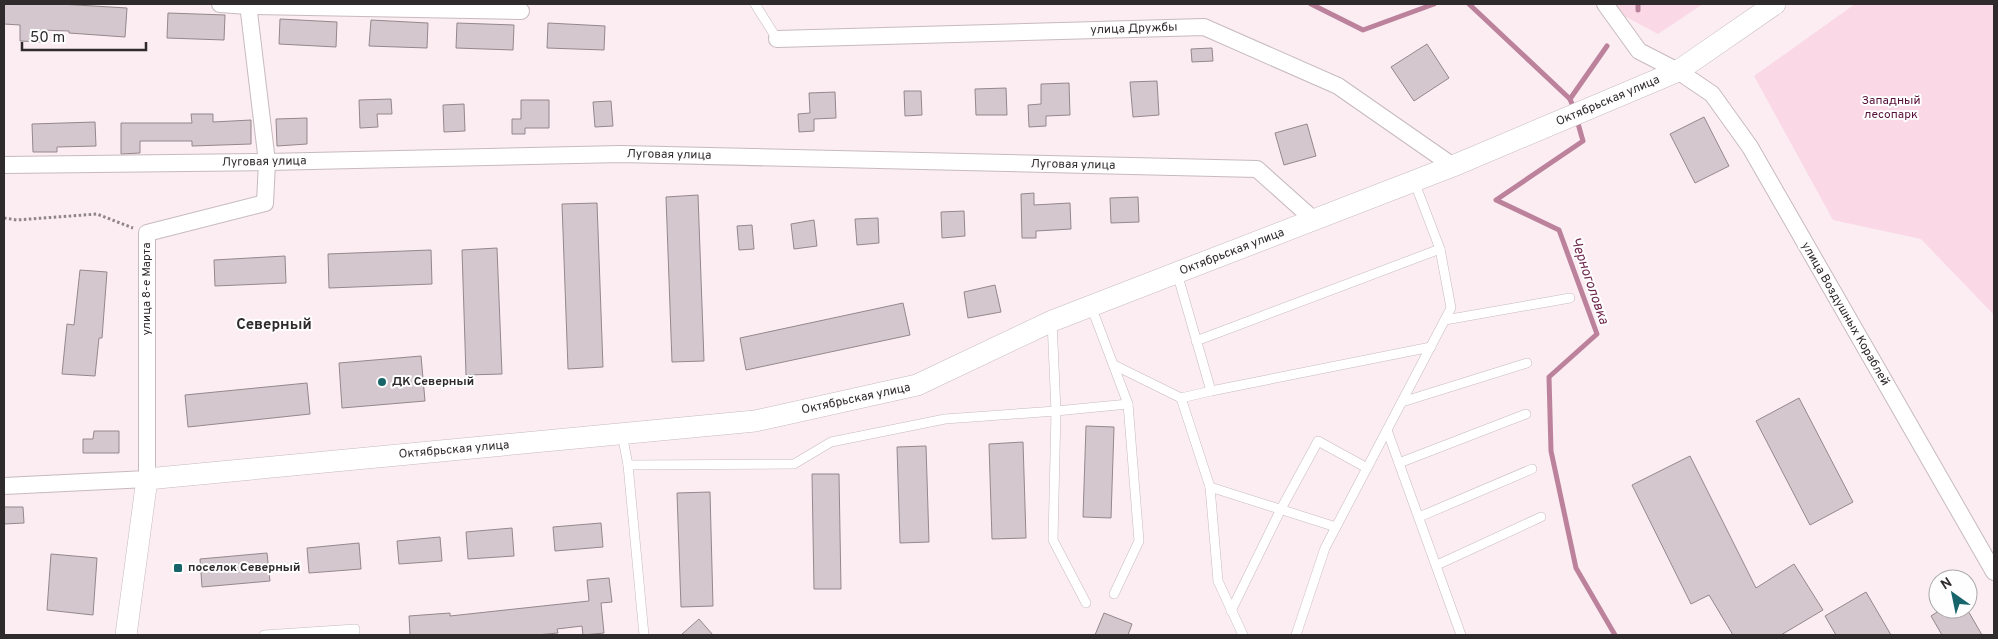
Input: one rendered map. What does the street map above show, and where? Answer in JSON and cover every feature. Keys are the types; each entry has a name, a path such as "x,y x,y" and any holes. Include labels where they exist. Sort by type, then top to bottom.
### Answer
{"street":[{"path":"220,4 525,8"},
{"name":"улица Воздушных Кораблей","path":"1605,4 1639,51 1678,71 1712,94 1750,147 1992,565"},
{"name":"Октябрьская улица","path":"4,486 147,479 755,421 917,386 1052,321 1452,166 1678,71 1775,4"},
{"name":"улица 8-е Марта","path":"126,635 147,479 147,233 265,203 267,162 248,5"},
{"name":"улица Дружбы","path":"777,39 1204,27 1338,86 1452,166"},
{"name":"Луговая улица","path":"4,166 621,154 1257,169 1314,220"}],"lane":[{"path":"755,4 777,39"},
{"path":"1296,635 1325,548 1452,308 1440,249 1414,181"},
{"path":"1196,341 1440,249"},
{"path":"1176,273 1211,391"},
{"path":"1445,320 1570,298"},
{"path":"1091,306 1128,404 1139,541 1114,594"},
{"path":"1052,321 1056,411 1053,540 1086,603"},
{"path":"1114,365 1181,398 1431,347"},
{"path":"1402,402 1527,363"},
{"path":"1181,398 1210,487 1218,581 1231,612 1244,635"},
{"path":"628,465 794,464 831,442 936,421 1128,404"},
{"path":"1399,463 1526,414"},
{"path":"1387,430 1461,635"},
{"path":"622,434 628,465 644,635"},
{"path":"1231,612 1281,509 1318,441 1367,468"},
{"path":"1419,517 1532,468"},
{"path":"1210,487 1336,527"},
{"path":"1437,565 1541,517"},
{"path":"264,635 355,629 355,635"}],"path":[{"path":"4,218 17,220 98,214 147,233"}],"green space":[{"path":"1602,4 1703,4 1658,34"},
{"name":"Западный лесопарк","path":"1855,4 1994,4 1994,315 1921,239 1833,220 1754,76"}],"building":[{"path":"4,4 60,4 127,8 125,37 42,30 41,42 20,41 20,25 4,24"},
{"path":"168,13 225,15 224,40 167,38"},
{"path":"280,19 337,22 336,47 279,44"},
{"path":"371,20 428,23 427,48 369,46"},
{"path":"457,23 514,25 513,50 456,48"},
{"path":"548,23 605,26 604,50 547,48"},
{"path":"1427,44 1449,78 1414,101 1391,67"},
{"path":"1212,48 1213,61 1192,62 1191,49"},
{"path":"1157,81 1159,115 1133,117 1130,82"},
{"path":"1069,83 1070,115 1046,116 1046,126 1029,127 1028,105 1041,104 1041,84"},
{"path":"1006,88 1007,115 976,115 975,89"},
{"path":"904,91 921,91 922,115 905,116"},
{"path":"835,92 836,118 814,119 814,131 799,132 798,114 810,113 809,93"},
{"path":"391,99 392,114 377,114 378,127 360,128 359,100"},
{"path":"521,100 549,100 549,128 525,128 525,134 512,134 512,119 521,119"},
{"path":"611,101 613,126 595,127 593,102"},
{"path":"464,104 465,131 444,132 443,105"},
{"path":"191,114 213,114 213,122 251,120 251,144 192,146 192,141 140,141 140,153 121,154 121,123 192,123"},
{"path":"1704,117 1729,166 1695,183 1670,134"},
{"path":"307,118 307,144 277,146 276,119"},
{"path":"95,122 96,146 57,147 57,152 33,152 32,124"},
{"path":"1307,124 1316,156 1284,165 1275,133"},
{"path":"1034,193 1034,205 1070,203 1071,229 1036,231 1036,238 1022,238 1021,194"},
{"path":"698,195 704,361 672,362 666,197"},
{"path":"1138,197 1139,222 1111,223 1110,198"},
{"path":"597,203 603,367 568,369 562,204"},
{"path":"964,211 965,236 942,238 941,212"},
{"path":"878,218 879,243 857,245 855,219"},
{"path":"814,220 817,246 794,249 791,224"},
{"path":"752,225 754,249 739,250 737,226"},
{"path":"497,248 502,374 466,375 462,250"},
{"path":"431,250 432,284 329,288 328,254"},
{"path":"285,256 286,283 215,286 214,260"},
{"path":"80,270 107,272 102,338 99,338 95,376 62,374 67,324 74,325"},
{"path":"995,285 1001,312 968,318 964,292"},
{"path":"903,303 910,335 746,370 740,338"},
{"name":"ДК Северный","path":"421,356 425,401 342,408 339,363"},
{"path":"307,383 310,414 188,427 185,395"},
{"path":"1799,398 1853,502 1810,525 1756,421"},
{"path":"1086,426 1114,427 1111,518 1083,517"},
{"path":"94,431 119,431 119,453 83,453 83,439 93,439"},
{"path":"1023,442 1026,538 992,539 989,444"},
{"path":"926,446 929,542 900,543 897,447"},
{"path":"1690,456 1756,588 1794,564 1823,610 1781,635 1733,635 1709,595 1691,604 1632,485"},
{"path":"812,474 839,474 841,589 814,589"},
{"path":"710,492 713,606 681,607 677,493"},
{"path":"4,507 23,507 24,523 4,524"},
{"path":"601,523 603,547 555,551 553,527"},
{"path":"512,528 514,556 468,559 466,532"},
{"path":"440,537 442,561 399,564 397,541"},
{"path":"359,543 361,569 309,573 307,548"},
{"path":"267,553 270,581 202,587 200,559"},
{"path":"51,554 97,558 93,615 47,610"},
{"path":"609,578 612,602 601,603 604,633 583,635 582,626 557,629 558,633 536,635 410,635 409,616 450,613 450,616 589,601 587,580"},
{"path":"1866,592 1891,635 1836,635 1825,616"},
{"path":"1104,613 1132,624 1128,635 1095,635"},
{"path":"699,619 713,635 681,635"},
{"path":"1933,619 1973,619 1982,635 1942,635"}],"waterway":[{"name":"Черноголовка","path":"1311,4 1363,30 1434,4"},
{"name":"Черноголовка","path":"1469,4 1570,99 1574,109"},
{"path":"1638,4 1638,10"},
{"path":"1570,99 1607,46"},
{"name":"Черноголовка","path":"1577,120 1583,141 1496,200 1559,230 1597,334 1549,377 1551,451 1576,568 1615,635"}],"place":[{"name":"ДК Северный","path":"382,382"},
{"name":"поселок Северный","path":"178,568"}],"district":[{"name":"Северный","path":"274,325"}]}
